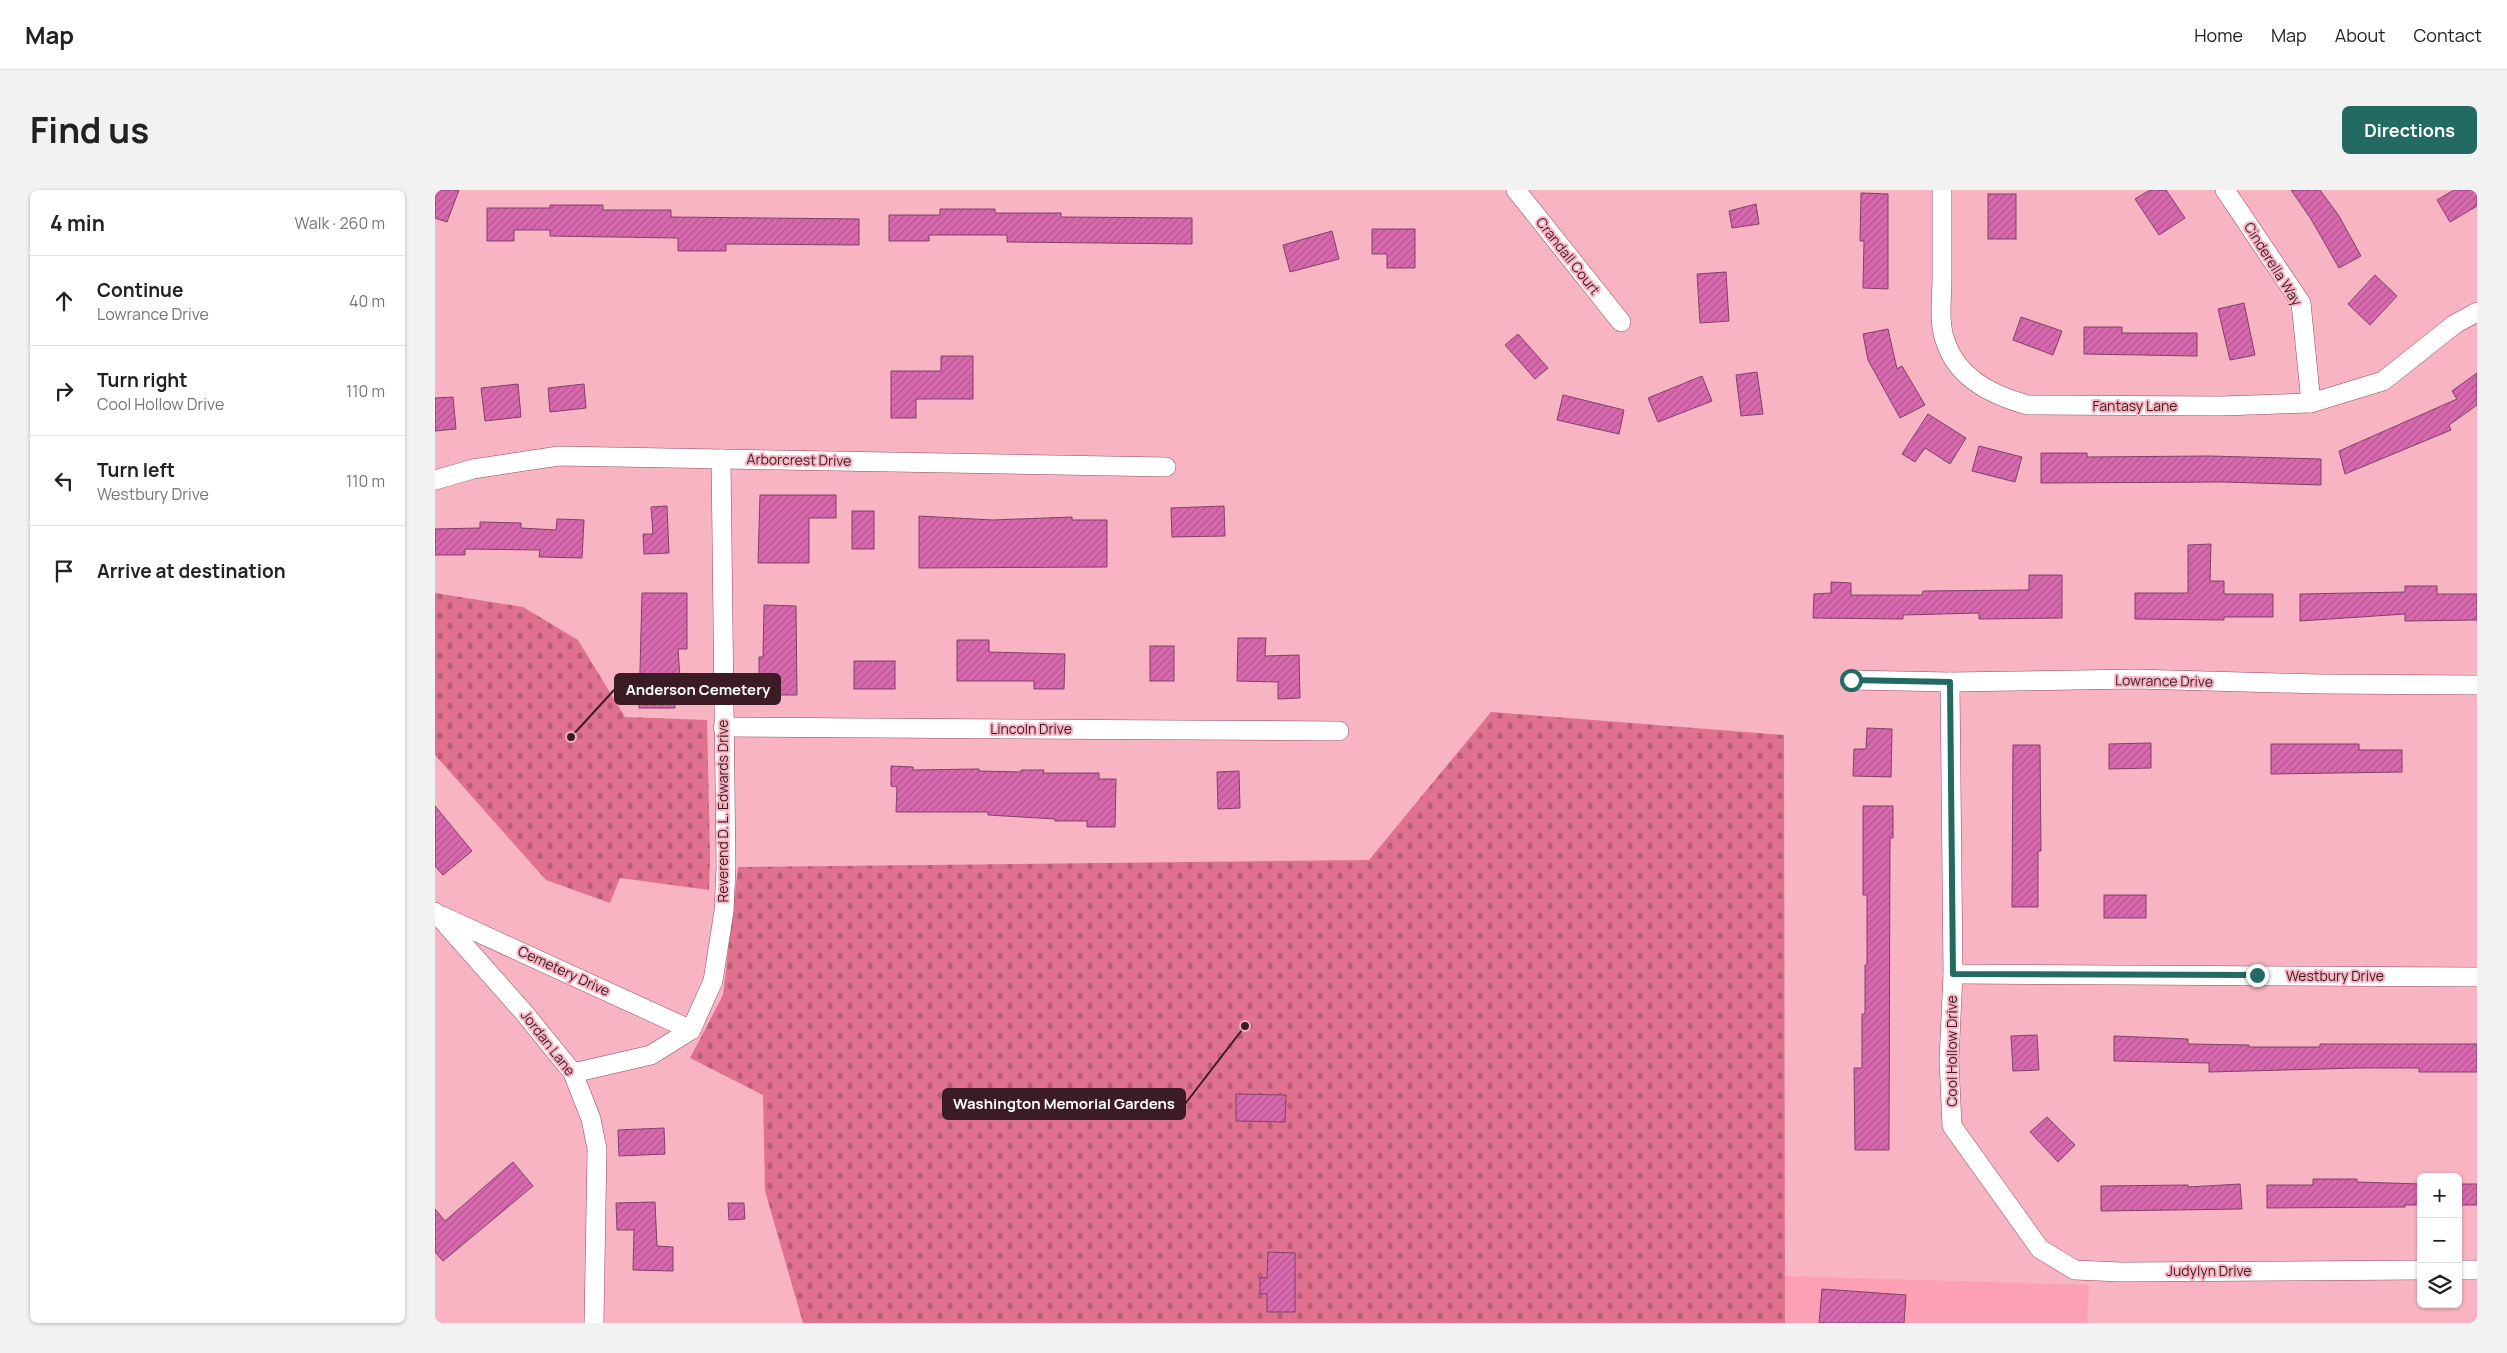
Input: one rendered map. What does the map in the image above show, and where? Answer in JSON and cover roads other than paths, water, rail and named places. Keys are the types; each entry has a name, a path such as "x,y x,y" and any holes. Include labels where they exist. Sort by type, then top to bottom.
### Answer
{"street":[{"name":"Crandall Court","path":"1516,190 1621,322"},
{"name":"Fantasy Lane","path":"1943,190 1942,319 1945,343 1957,365 1979,384 1995,394 2028,405 2221,406 2311,403 2383,381 2455,324 2477,312"},
{"name":"Cinderella Way","path":"2225,190 2301,303 2311,403"},
{"name":"Arborcrest Drive","path":"435,480 473,469 559,456 1166,468"},
{"name":"Reverend D. L. Edwards Drive","path":"691,1030 713,981 724,911 726,867 721,459"},
{"name":"Lowrance Drive","path":"1851,680 1950,682 2135,679 2320,684 2477,685"},
{"name":"Cool Hollow Drive","path":"1950,682 1953,974 1949,1060 1952,1126 2018,1218"},
{"name":"Lincoln Drive","path":"723,727 1339,731"},
{"name":"Cemetery Drive","path":"435,913 691,1030"},
{"name":"Jordan Lane","path":"435,913 526,1015 573,1073 591,1119 597,1149 594,1323"},
{"name":"Westbury Drive","path":"1953,974 2477,977"},
{"path":"573,1073 651,1055 691,1030"},
{"name":"Judylyn Drive","path":"2018,1218 2041,1249 2075,1270 2121,1272 2417,1270"},
{"path":"2462,1270 2477,1270"}],"place":[{"name":"Anderson Cemetery","path":"571,737"},
{"name":"Washington Memorial Gardens","path":"1245,1026"}]}
